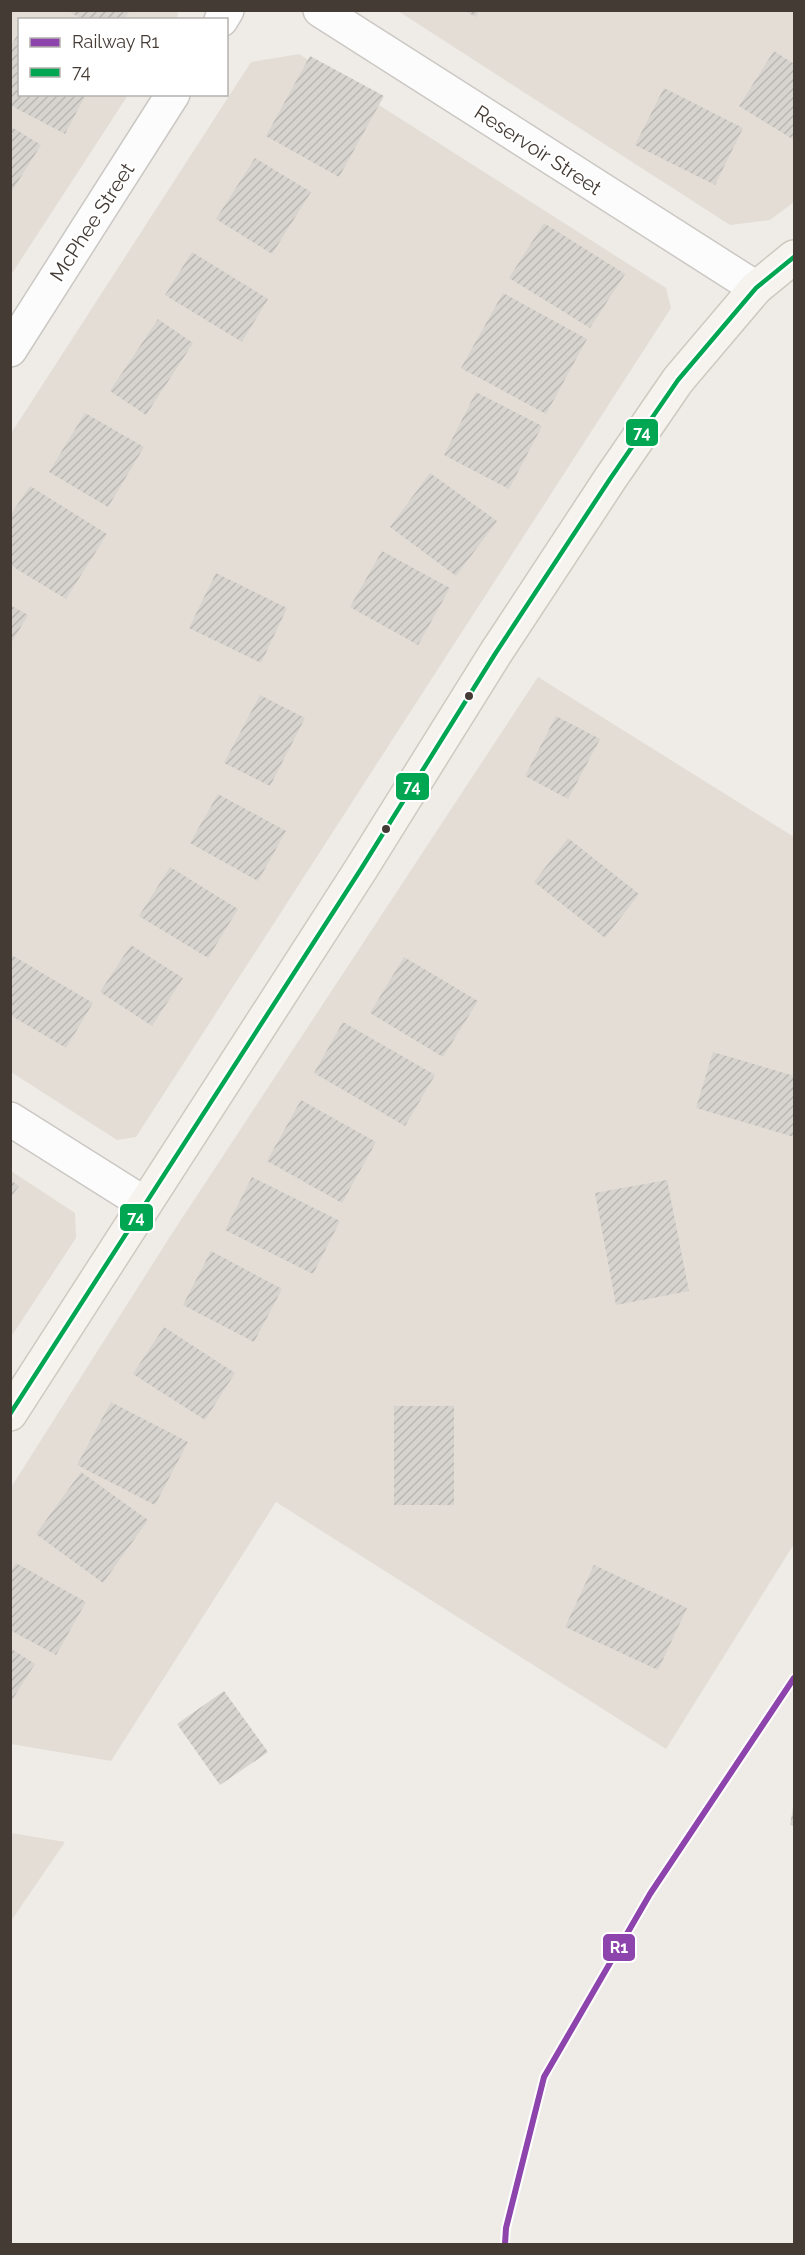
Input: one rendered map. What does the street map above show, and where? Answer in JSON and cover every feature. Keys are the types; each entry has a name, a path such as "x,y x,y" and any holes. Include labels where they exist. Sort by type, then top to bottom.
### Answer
{"main road":[{"path":"10,1414 361,869 495,654 610,479 678,380 756,288 795,257"}],"street":[{"name":"Reservoir Street","path":"320,10 756,288"},
{"name":"McPhee Street","path":"10,350 172,96"},
{"path":"10,1119 145,1204"}],"shaded area":[{"path":"11,11 177,11 177,18 18,18 18,96 127,96 11,275"},
{"path":"398,11 794,11 794,202 770,220 730,225"},
{"path":"299,54 666,288 671,308 136,1137 117,1140 11,1072 10,435 251,62"},
{"path":"538,677 794,837 794,1544 666,1749 276,1502 111,1761 11,1744 10,1489 171,1235"},
{"path":"11,1171 75,1213 76,1238 11,1337"},
{"path":"10,1833 65,1842 11,1921"}],"building":[{"path":"67,10 130,10 125,18 80,18"},
{"path":"463,10 479,10 476,17"},
{"path":"18,34 18,96 85,96 65,134 10,105 10,47"},
{"path":"774,51 794,64 794,140 739,106"},
{"path":"310,56 384,96 339,177 266,136"},
{"path":"664,88 743,128 715,185 635,145"},
{"path":"10,126 41,145 10,194"},
{"path":"255,158 311,192 272,254 216,219"},
{"path":"544,223 625,274 590,328 509,278"},
{"path":"192,252 268,299 242,342 165,295"},
{"path":"503,293 587,339 546,414 461,368"},
{"path":"158,319 193,343 146,415 110,391"},
{"path":"476,392 542,426 509,489 444,455"},
{"path":"85,413 144,447 108,507 49,472"},
{"path":"430,473 497,521 456,576 390,527"},
{"path":"30,486 107,534 66,599 10,565 10,516"},
{"path":"382,551 450,588 418,645 350,607"},
{"path":"216,573 287,608 261,663 189,628"},
{"path":"10,605 28,615 10,645"},
{"path":"260,695 305,718 270,786 224,763"},
{"path":"556,716 600,739 568,799 525,776"},
{"path":"218,794 286,831 258,881 190,843"},
{"path":"568,838 639,894 605,938 534,882"},
{"path":"170,867 238,909 208,958 139,916"},
{"path":"131,945 183,978 152,1026 100,992"},
{"path":"10,954 93,1003 66,1048 10,1015"},
{"path":"404,957 478,1001 443,1057 370,1013"},
{"path":"343,1022 435,1075 405,1126 314,1073"},
{"path":"713,1052 794,1076 794,1137 696,1108"},
{"path":"301,1100 376,1142 342,1203 267,1161"},
{"path":"252,1177 340,1221 313,1274 225,1230"},
{"path":"10,1180 19,1186 10,1198"},
{"path":"667,1180 689,1291 616,1305 595,1193"},
{"path":"211,1251 282,1289 254,1342 183,1305"},
{"path":"164,1327 235,1373 205,1420 133,1374"},
{"path":"111,1402 188,1442 155,1505 77,1465"},
{"path":"394,1406 454,1406 454,1505 394,1505"},
{"path":"81,1472 148,1520 103,1583 36,1534"},
{"path":"16,1563 86,1602 56,1655 10,1630 10,1572"},
{"path":"594,1565 687,1608 658,1670 565,1627"},
{"path":"10,1648 35,1664 10,1703"},
{"path":"224,1691 268,1752 220,1785 177,1724"},
{"path":"794,1808 794,1826 790,1825"}],"rail line":[{"name":"R1","path":"505,2244 506,2228 544,2077 650,1894 794,1678"}],"transit line":[{"name":"74","path":"10,1414 361,869 495,654 610,479 678,380 756,288 794,257"}]}
